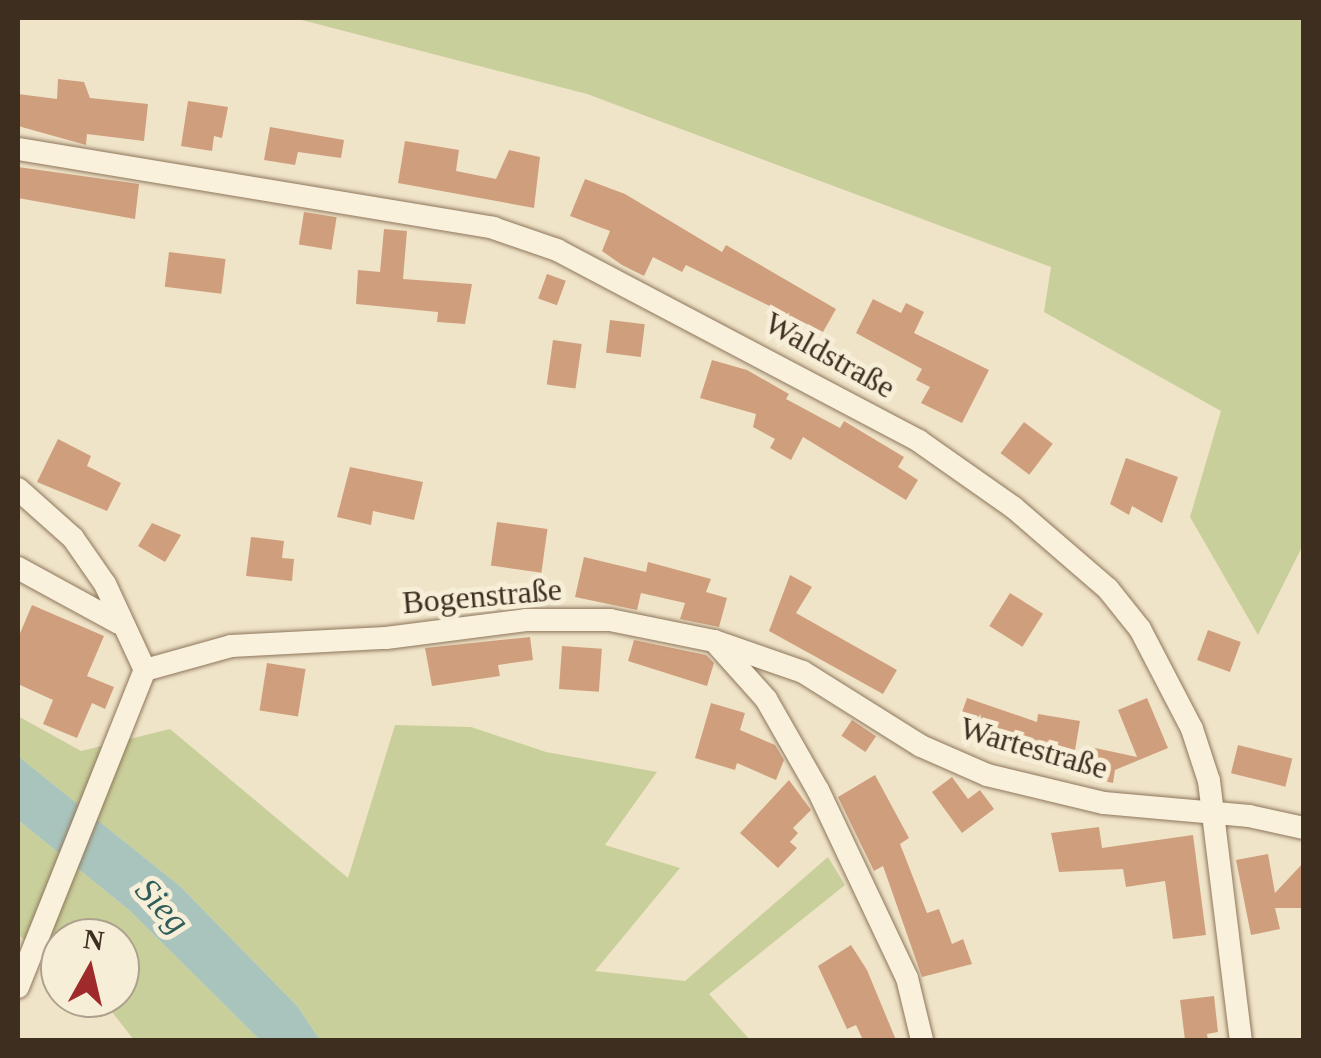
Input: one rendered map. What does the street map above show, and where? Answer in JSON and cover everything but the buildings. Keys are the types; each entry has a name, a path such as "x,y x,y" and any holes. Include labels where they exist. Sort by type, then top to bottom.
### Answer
{"street":[{"name":"Waldstraße","path":"18,150 493,228 624,282 798,373 919,441 1058,542 1108,589 1140,628 1192,729 1214,814 1240,1040"},
{"path":"18,489 72,538 104,584 144,670 20,981"},
{"path":"18,568 119,623"},
{"name":"Bogenstraße","path":"144,670 231,646 386,638 526,620 610,620 714,641"},
{"name":"Wartestraße","path":"714,641 803,672 921,746 988,776 1104,803 1304,828"},
{"path":"714,641 766,699 818,790 900,962 922,1040"}],"green space":[{"path":"294,18 1303,18 1303,545 1258,635 1190,517 1221,411 1044,312 1051,267 587,94"},
{"path":"18,716 81,751 170,729 348,878 395,725 471,727 546,752 657,772 605,845 680,868 595,971 685,981 828,857 845,885 709,994 750,1040 320,1040 298,1007 181,887 18,756"},
{"path":"18,820 137,918 40,918 40,950 18,935"},
{"path":"140,921 260,1040 134,1040 117,1018 140,1018"}],"water":[{"name":"Sieg","path":"18,756 181,887 298,1007 320,1040 260,1040 140,918 18,820"}]}
